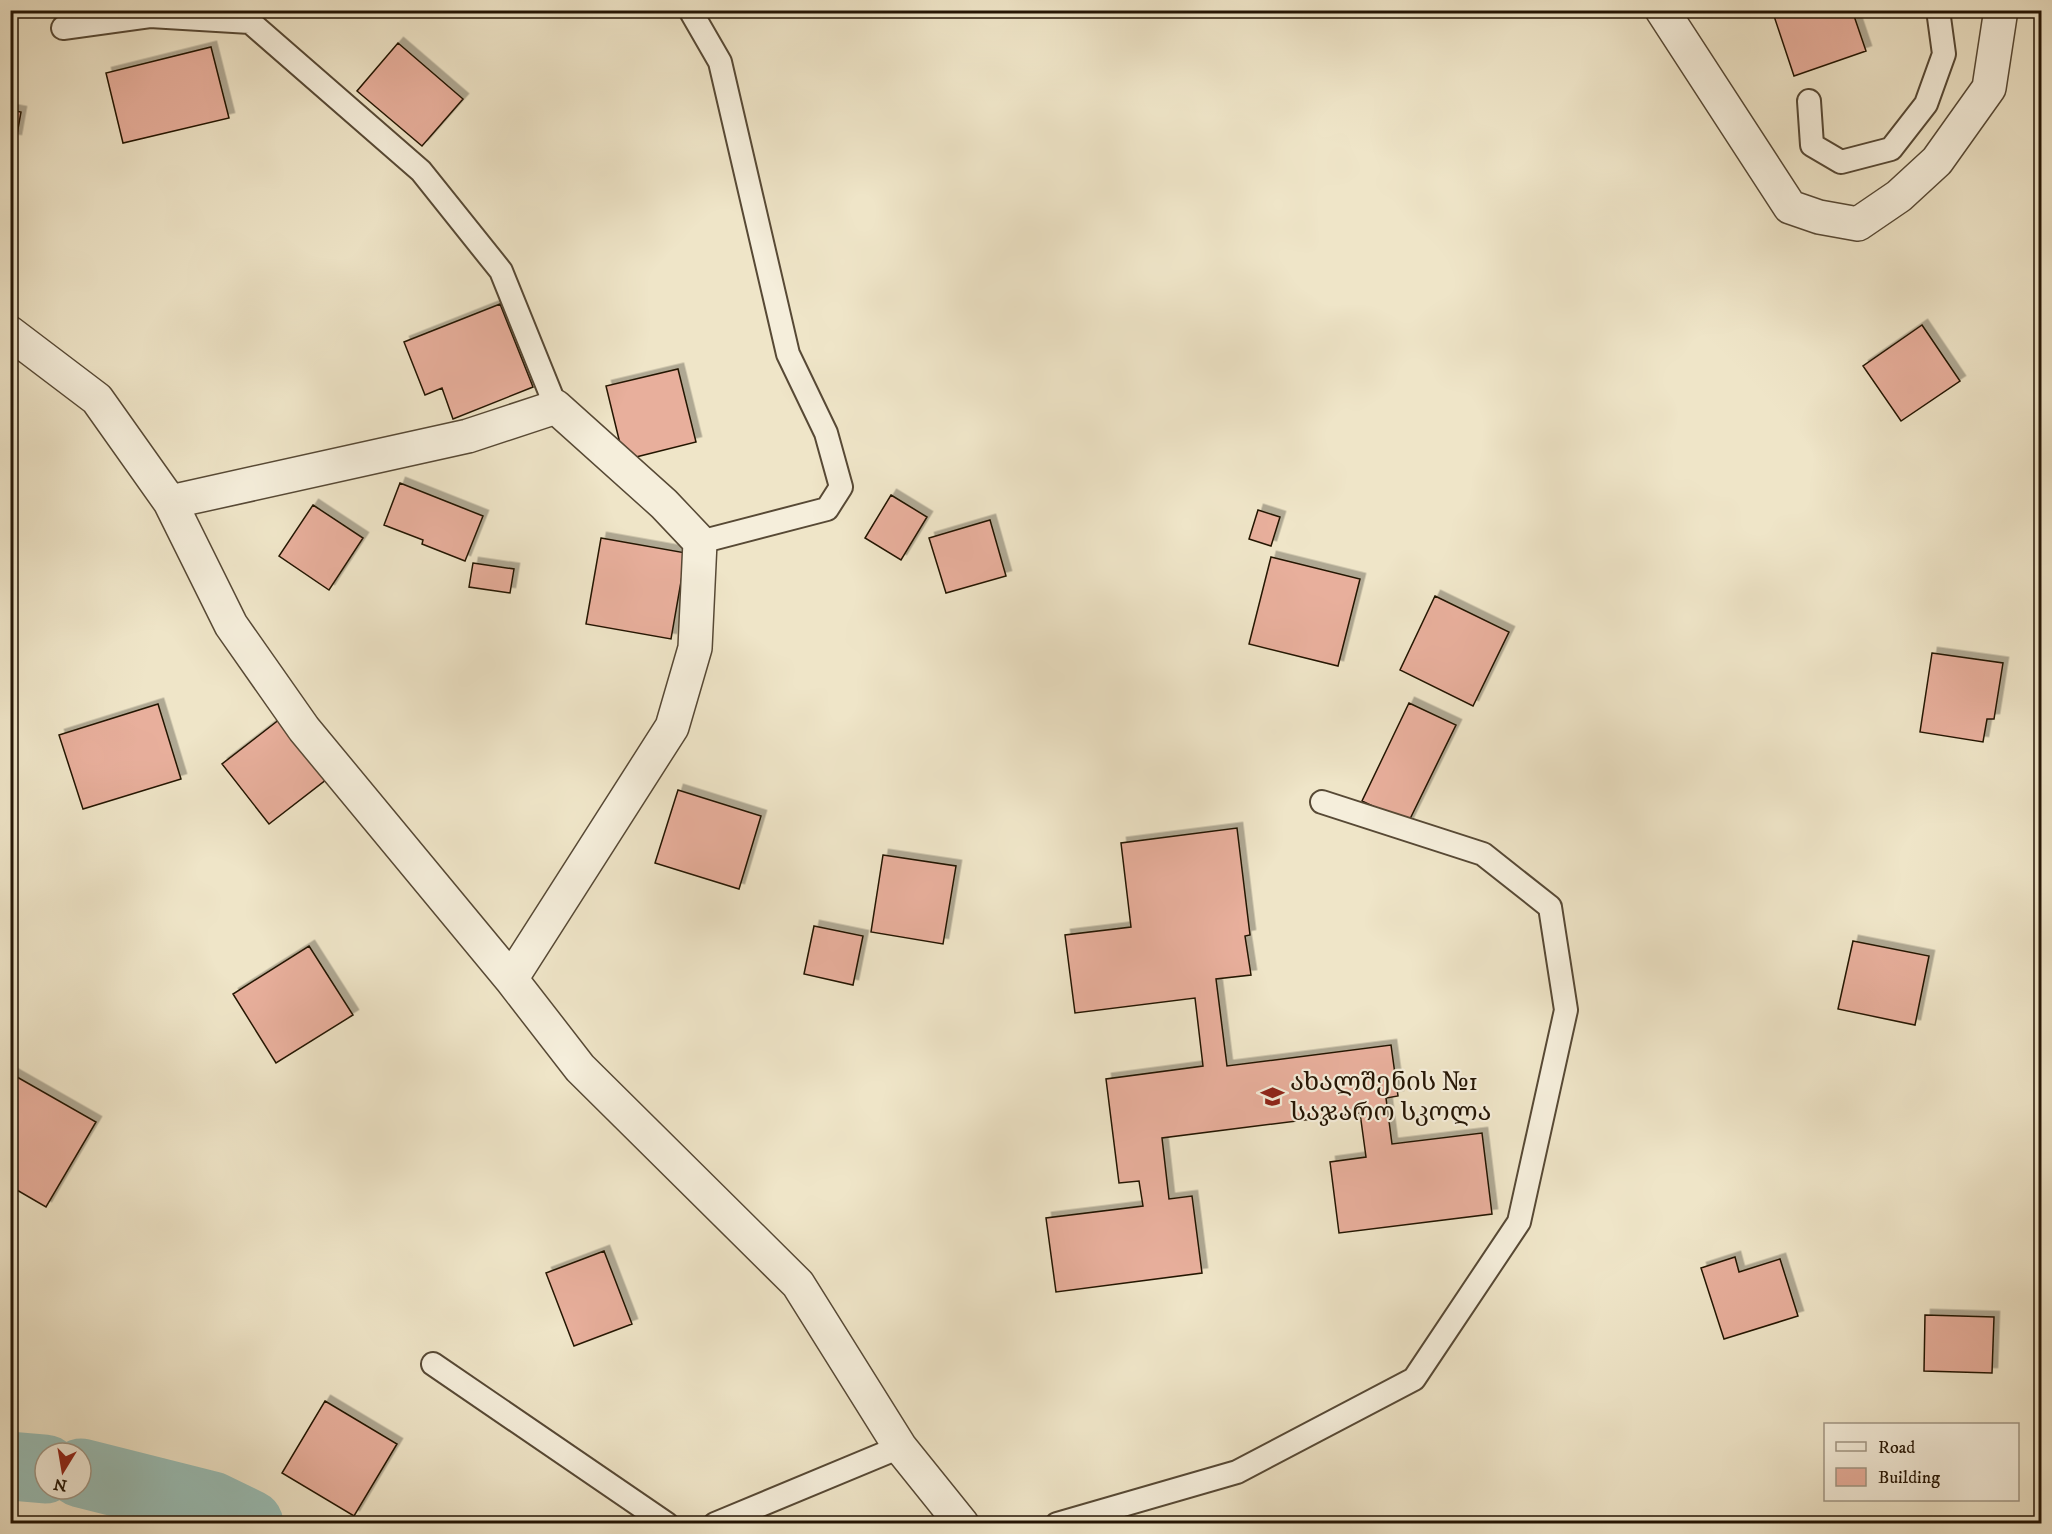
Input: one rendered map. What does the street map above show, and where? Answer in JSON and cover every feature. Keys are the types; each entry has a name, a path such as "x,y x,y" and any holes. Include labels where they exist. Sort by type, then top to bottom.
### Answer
{"street":[{"path":"1662,10 1790,207 1819,217 1858,224 1899,196 1937,161 1989,88 1999,10"},
{"path":"10,333 97,399 170,502 231,625 297,719 511,979 580,1068 798,1284 900,1447 962,1524"},
{"path":"170,502 468,436 556,407 663,504 700,542 695,648 672,727 511,979"}],"lane":[{"path":"690,10 720,62 788,354 826,433 841,487 827,509 700,542"},
{"path":"1809,101 1812,145 1841,162 1891,148 1926,104 1944,54 1938,10"},
{"path":"63,28 150,16 250,22 421,171 501,271 556,407"},
{"path":"1057,1524 1237,1472 1414,1379 1519,1222 1566,1010 1550,907 1483,854 1322,802"},
{"path":"433,1364 667,1524"},
{"path":"716,1524 900,1447"}],"building":[{"path":"1772,10 1852,10 1866,51 1794,76"},
{"path":"398,43 463,99 422,146 357,91"},
{"path":"211,47 229,118 123,143 106,73"},
{"path":"10,110 21,112 16,140 10,139"},
{"path":"500,304 533,387 453,419 442,388 425,395 404,342"},
{"path":"1922,325 1960,381 1901,421 1863,366"},
{"path":"678,369 696,442 624,460 606,386"},
{"path":"400,483 483,516 465,561 422,544 423,540 384,525"},
{"path":"891,495 927,517 901,560 865,538"},
{"path":"313,505 363,538 329,590 279,556"},
{"path":"1258,510 1280,517 1271,546 1249,539"},
{"path":"990,520 1006,576 946,593 929,538"},
{"path":"601,538 686,553 671,639 586,624"},
{"path":"1271,557 1360,579 1338,666 1249,644"},
{"path":"473,563 514,569 510,593 469,587"},
{"path":"1435,596 1509,632 1473,706 1400,670"},
{"path":"1932,653 2003,663 1994,719 1987,719 1983,742 1920,732"},
{"path":"1409,703 1456,725 1408,823 1362,801"},
{"path":"158,704 181,779 83,809 59,735"},
{"path":"280,719 327,779 269,824 222,764"},
{"path":"678,790 761,816 739,889 655,863"},
{"path":"1237,828 1250,935 1245,936 1251,975 1216,979 1227,1066 1391,1045 1398,1096 1386,1098 1392,1144 1482,1133 1492,1214 1339,1233 1330,1162 1366,1157 1360,1113 1162,1138 1169,1199 1192,1196 1202,1273 1056,1292 1046,1218 1143,1206 1139,1181 1119,1183 1106,1079 1203,1066 1195,998 1075,1013 1065,935 1131,927 1121,843"},
{"path":"883,855 956,866 943,944 871,932"},
{"path":"814,926 863,936 853,985 804,974"},
{"path":"1853,941 1929,956 1915,1025 1838,1009"},
{"path":"309,946 353,1015 276,1063 233,994"},
{"path":"10,1073 96,1122 46,1207 10,1186"},
{"path":"604,1251 632,1324 574,1346 546,1273"},
{"path":"1735,1257 1739,1272 1780,1259 1798,1316 1724,1339 1701,1268"},
{"path":"1925,1315 1994,1317 1992,1373 1924,1371"},
{"path":"325,1401 397,1444 354,1516 282,1473"}],"waterway":[{"path":"10,1466 33,1468"},
{"path":"93,1476 212,1506 249,1524"}],"place":[{"name":"ახალშენის №1 საჯარო სკოლა","path":"1272,1097"}]}
